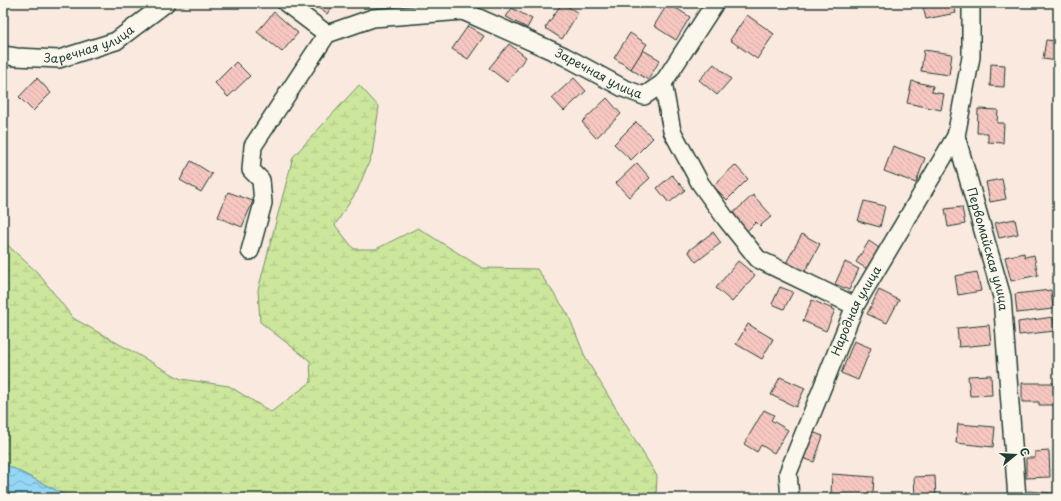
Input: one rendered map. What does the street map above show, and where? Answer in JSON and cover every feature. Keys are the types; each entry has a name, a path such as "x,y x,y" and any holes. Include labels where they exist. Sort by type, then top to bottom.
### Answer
{"street":[{"name":"Заречная улица","path":"3,55 59,59 116,41 166,3"},
{"path":"250,251 263,203 261,180 251,170 253,146 327,34 286,3"},
{"path":"663,83 715,3"},
{"name":"Первомайская улица","path":"971,3 971,57 956,136 1002,297 1017,498"},
{"name":"Заречная улица","path":"327,34 373,18 462,11 564,56 623,88 644,96 663,83 672,131 700,183 726,220 758,259 856,306"},
{"name":"Народная улица","path":"790,498 788,473 856,306 956,136"}],"green space":[{"path":"359,85 379,107 372,155 357,191 335,225 354,249 376,249 418,228 482,268 537,269 568,314 586,359 657,476 656,498 71,498 3,463 3,241 38,273 73,318 181,379 229,386 271,412 311,382 310,361 260,322 258,290 293,157"}],"water":[{"path":"3,463 71,498 3,498"}],"building":[{"path":"311,3 334,3 327,14"},
{"path":"562,3 578,13 562,39 545,28"},
{"path":"668,3 690,17 676,40 654,26"},
{"path":"922,3 954,3 956,13 926,19"},
{"path":"512,8 532,19 527,28 506,17"},
{"path":"274,12 298,33 282,52 257,32"},
{"path":"747,15 774,34 757,59 730,40"},
{"path":"468,26 484,36 468,59 452,49"},
{"path":"630,33 647,44 631,69 614,58"},
{"path":"1046,40 1058,41 1058,61 1043,59"},
{"path":"509,44 526,57 507,82 489,68"},
{"path":"643,50 660,60 648,80 631,69"},
{"path":"924,50 952,54 949,75 921,71"},
{"path":"236,62 250,76 228,97 215,83"},
{"path":"714,64 731,79 717,95 699,80"},
{"path":"991,64 1005,65 1004,87 990,86"},
{"path":"37,78 51,93 33,111 19,97"},
{"path":"574,78 586,91 564,111 552,98"},
{"path":"912,81 933,86 932,92 944,94 941,110 907,103"},
{"path":"607,98 621,114 596,138 582,122"},
{"path":"978,109 998,110 997,123 1004,123 1003,143 988,142 988,133 977,133"},
{"path":"636,122 653,138 631,160 614,144"},
{"path":"893,146 925,158 916,183 884,171"},
{"path":"191,161 212,174 201,192 180,180"},
{"path":"637,163 650,178 629,197 616,183"},
{"path":"735,165 748,179 727,200 713,186"},
{"path":"672,175 685,190 669,203 657,188"},
{"path":"1002,179 1006,199 990,202 986,182"},
{"path":"228,192 253,201 242,227 218,217"},
{"path":"753,195 772,216 760,226 756,222 746,232 731,215"},
{"path":"864,201 885,206 880,227 858,221"},
{"path":"962,207 965,224 948,227 945,209"},
{"path":"1015,219 1018,234 999,238 995,223"},
{"path":"713,232 721,243 696,262 688,251"},
{"path":"802,234 820,244 804,273 786,263"},
{"path":"869,241 879,248 867,269 856,262"},
{"path":"1024,253 1025,257 1034,255 1038,275 1011,281 1005,257"},
{"path":"738,261 755,275 732,302 716,288"},
{"path":"845,262 859,269 849,290 835,284"},
{"path":"977,272 981,291 958,295 955,276"},
{"path":"780,287 793,292 784,309 772,304"},
{"path":"879,290 899,300 887,323 867,314"},
{"path":"1051,290 1053,309 1017,313 1015,294"},
{"path":"812,300 835,310 826,331 803,321"},
{"path":"1053,317 1055,331 1019,335 1018,322"},
{"path":"748,324 773,339 762,359 736,344"},
{"path":"989,325 991,344 959,347 957,328"},
{"path":"854,341 871,348 858,380 841,373"},
{"path":"991,375 992,395 970,396 968,376"},
{"path":"780,377 805,388 796,407 771,395"},
{"path":"1022,383 1058,383 1058,405 1039,405 1039,402 1022,402"},
{"path":"764,410 774,415 771,420 788,430 774,453 761,445 757,452 744,444"},
{"path":"958,424 995,427 993,447 956,443"},
{"path":"812,432 823,436 814,462 803,458"},
{"path":"1049,451 1050,477 1026,478 1026,458 1035,458 1035,452"},
{"path":"832,474 874,477 873,492 868,492 868,498 842,498 842,494 831,493"},
{"path":"935,476 936,498 915,498 914,477"},
{"path":"1028,491 1053,493 1053,498 1027,498"}]}
